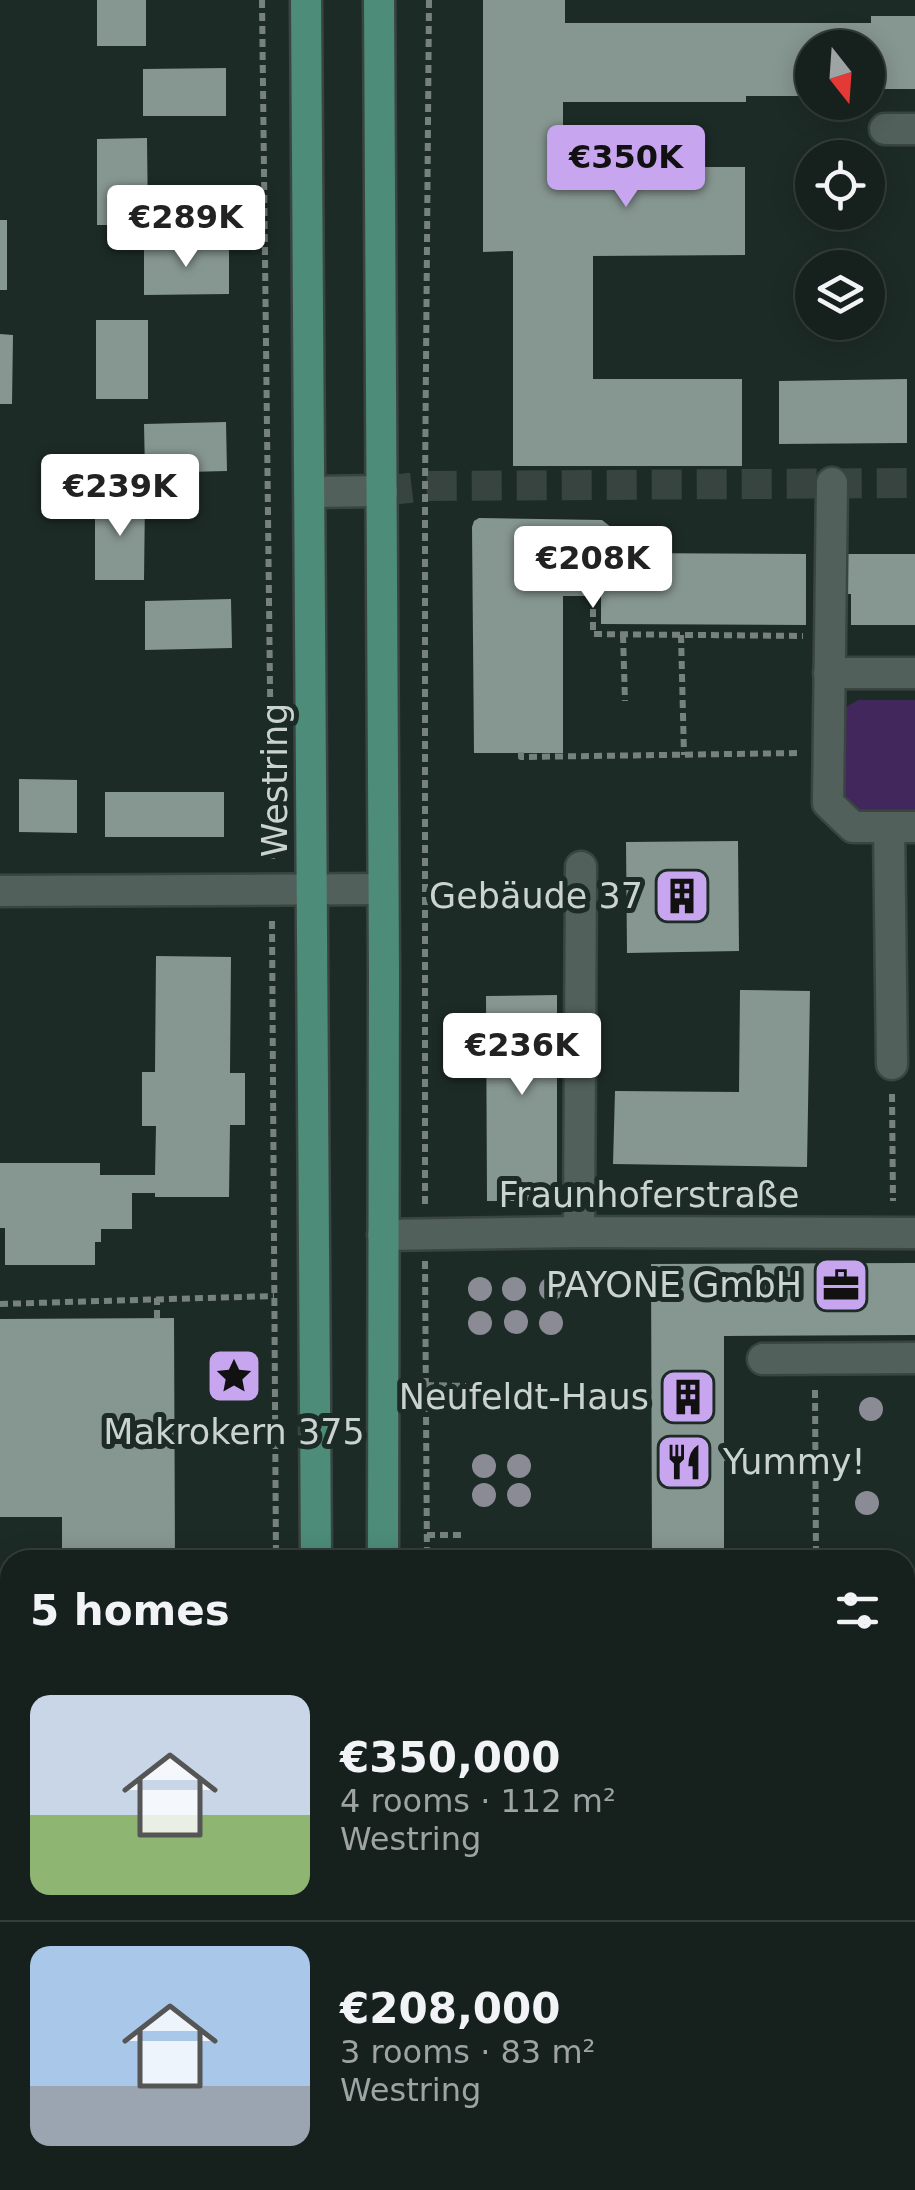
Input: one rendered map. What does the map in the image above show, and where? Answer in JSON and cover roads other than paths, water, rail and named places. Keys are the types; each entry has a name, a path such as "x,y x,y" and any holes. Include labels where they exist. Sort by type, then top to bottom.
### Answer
{"main road":[{"name":"Westring","path":"306,0 316,1550"},
{"path":"379,0 383,1550"}],"street":[{"path":"832,483 828,803 853,827 902,827 892,1064"},
{"path":"310,492 382,491"},
{"path":"829,674 915,673"},
{"path":"579,1232 581,867"},
{"path":"0,891 383,890"},
{"name":"Fraunhoferstraße","path":"382,1235 904,1232"},
{"path":"763,1360 915,1358"}],"tunnel":[{"path":"382,491 425,486 915,483"}],"place":[{"name":"Gebäude 37","path":"682,896"},
{"name":"PAYONE GmbH","path":"841,1285"},
{"name":"Makrokern 375","path":"234,1376"},
{"name":"Neufeldt-Haus","path":"688,1397"},
{"name":"Yummy!","path":"684,1462"}]}
